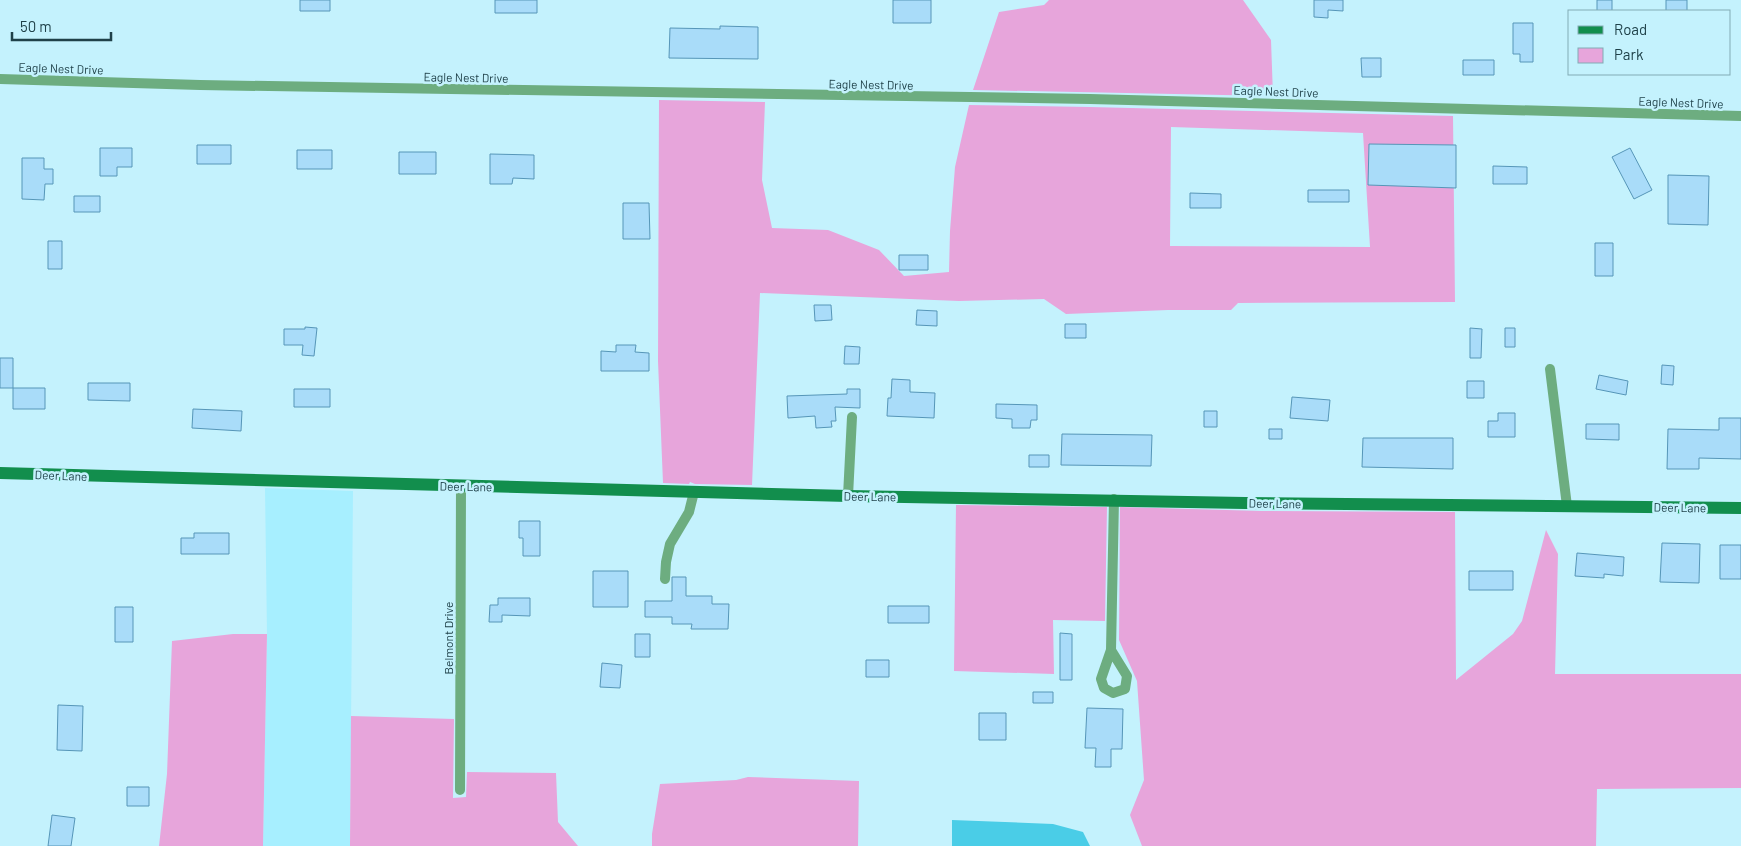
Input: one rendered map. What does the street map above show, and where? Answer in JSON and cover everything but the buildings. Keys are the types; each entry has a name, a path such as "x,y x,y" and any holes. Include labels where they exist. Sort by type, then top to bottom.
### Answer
{"street":[{"name":"Eagle Nest Drive","path":"0,79 220,86 1090,99 1741,116"},
{"path":"1550,369 1567,506"},
{"path":"848,496 852,417"},
{"name":"Deer Lane","path":"0,473 848,496 1114,499 1245,503 1741,508"},
{"name":"Belmont Drive","path":"460,790 461,486"},
{"path":"665,579 670,544 689,512 694,492"},
{"path":"1111,650 1114,499"}],"shaded area":[{"path":"265,488 353,491 350,846 263,846 267,634"},
{"path":"952,820 1053,824 1083,832 1090,846 952,846"}],"green space":[{"path":"1049,0 1243,0 1271,40 1273,96 973,90 999,12 1044,5"},
{"path":"659,100 765,102 762,180 772,228 828,230 879,250 904,276 949,272 955,167 969,105 1453,116 1455,302 1238,303 1231,310 1168,310 1066,314 1044,299 959,301 760,293 752,485 695,484 690,482 689,484 663,483 658,361","holes":["1171,127 1363,133 1370,247 1170,246"]},
{"path":"956,505 1107,507 1105,621 1053,620 1054,674 954,671"},
{"path":"1120,507 1262,511 1455,512 1456,680 1513,634 1522,621 1546,530 1558,554 1555,674 1741,674 1741,788 1597,789 1596,846 1142,846 1130,815 1144,780 1137,681 1119,640"},
{"path":"233,634 267,634 263,846 159,846 167,774 172,641"},
{"path":"351,716 454,719 453,798 466,797 467,772 556,773 558,822 578,846 350,846"},
{"path":"748,777 859,781 858,846 652,846 652,834 660,784 736,780"}]}
